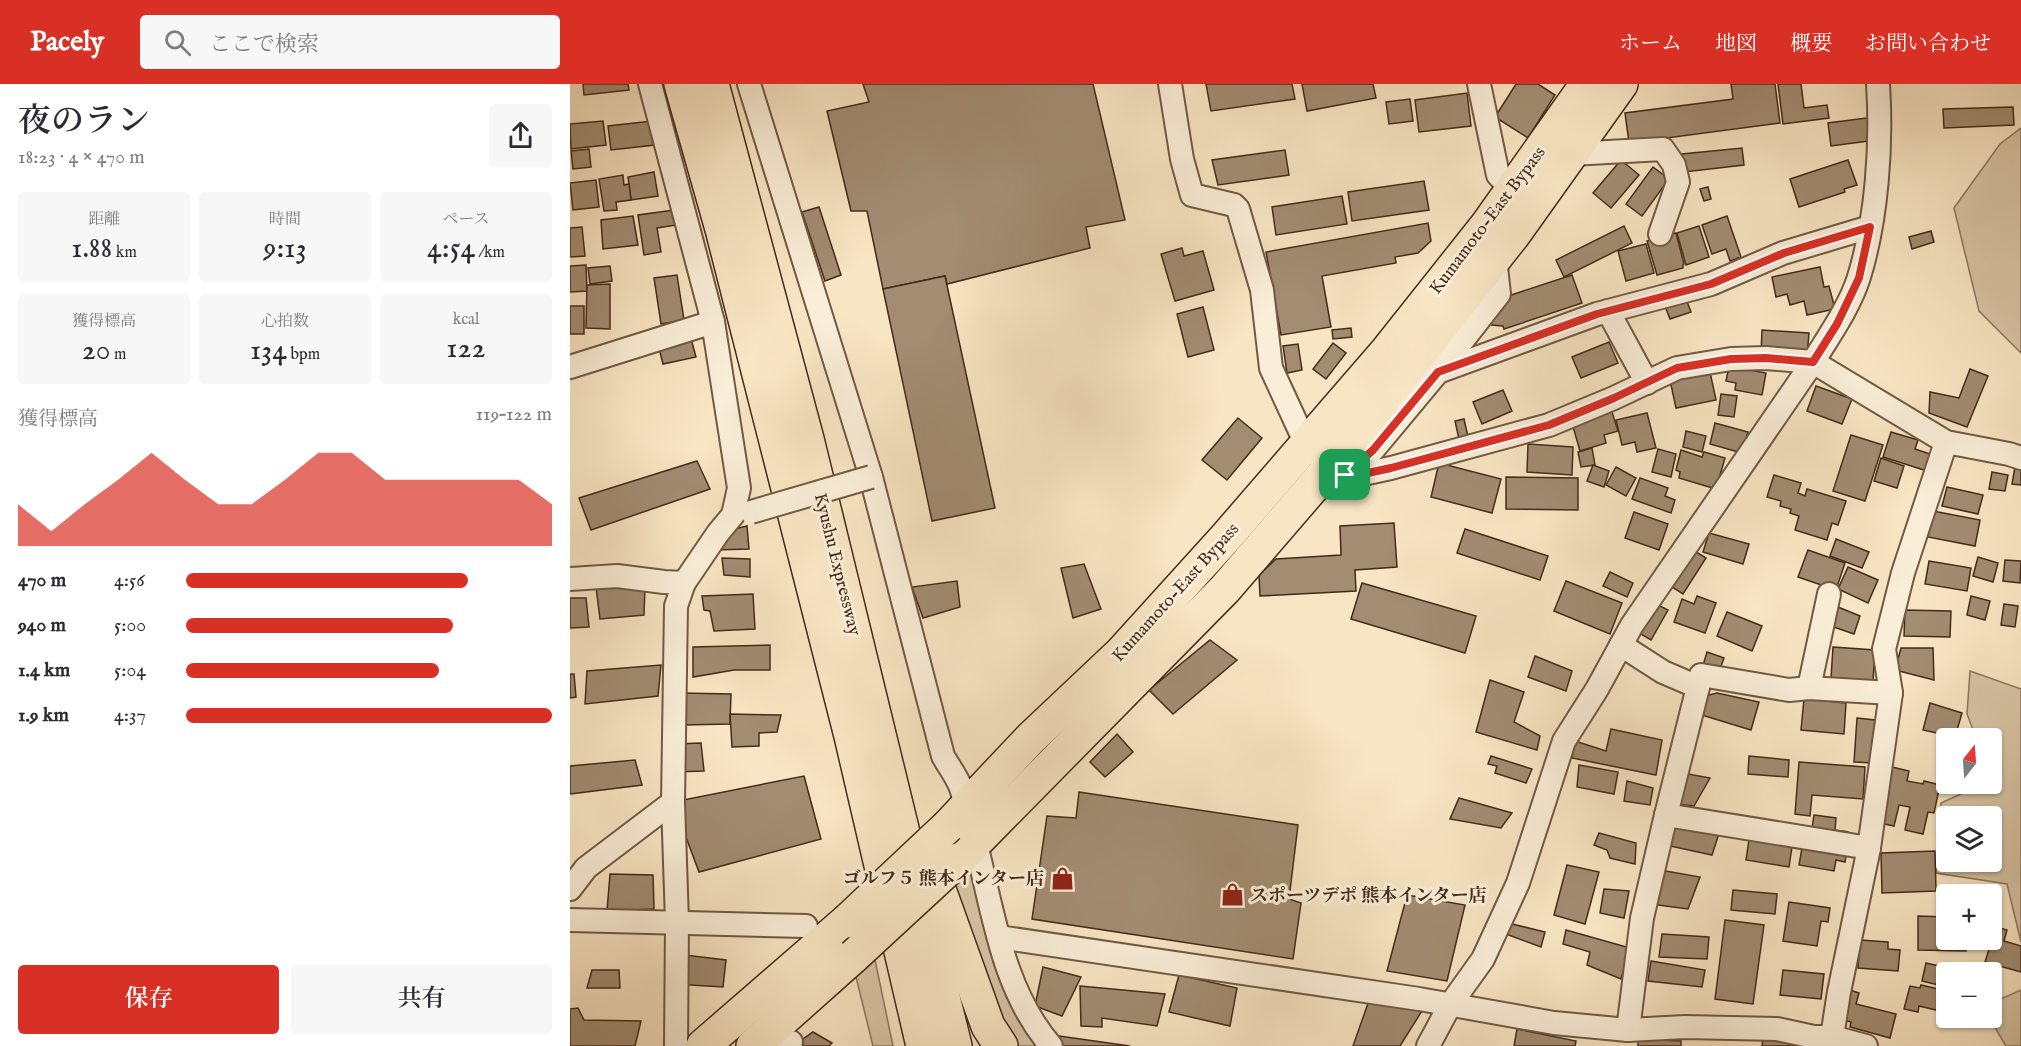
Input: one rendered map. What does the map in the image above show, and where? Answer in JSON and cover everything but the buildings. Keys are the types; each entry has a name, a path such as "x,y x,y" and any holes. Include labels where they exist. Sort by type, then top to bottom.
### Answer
{"highway":[{"name":"Kyushu Expressway","path":"681,84 722,229 848,725 923,1046"},
{"name":"Kyushu Expressway","path":"712,84 807,439 955,1046"},
{"name":"Kumamoto-East Bypass","path":"703,1046 847,921 957,817 1031,738 1120,653 1227,536 1387,351 1487,225 1587,84"},
{"name":"Kumamoto-East Bypass","path":"753,1046 967,852 1338,471 1621,84"},
{"path":"807,439 931,868 988,1026 1001,1046"}],"street":[{"path":"650,84 713,322 742,514"},
{"path":"749,84 872,477 943,756 961,788 957,817 967,852 989,905 1016,994 1037,1030 1051,1046"},
{"path":"1170,84 1182,159 1192,195 1234,205 1238,209 1262,290 1271,368 1306,444 1338,471 1349,477 1391,468 1549,425 1677,368 1731,359 1766,358 1813,362 1946,442 2021,458"},
{"path":"1479,84 1498,175 1512,190"},
{"path":"1428,1046 1450,1005 1483,959 1518,884 1564,741 1597,689 1632,625 1813,362 1837,324 1859,278 1870,227 1880,149 1878,84"},
{"path":"1571,154 1663,148 1674,165 1678,182 1660,234"},
{"path":"1438,372 1608,311 1711,284 1784,253 1870,227"},
{"path":"1338,471 1373,450 1499,294 1495,258"},
{"path":"1608,311 1647,383"},
{"path":"570,367 713,322"},
{"path":"1820,1040 1839,992 1869,849 1891,693 1884,649 1903,573 1946,442"},
{"path":"676,1046 677,922 673,802 676,606 684,583 718,533 742,514 872,477"},
{"path":"570,579 617,576 684,583"},
{"path":"1809,688 1829,594"},
{"path":"1621,645 1663,672 1698,687"},
{"path":"1628,1030 1642,918 1701,675 1789,690 1809,688 1891,693"},
{"path":"570,889 586,868 673,802"},
{"path":"1666,814 1869,849"},
{"path":"570,920 806,926"},
{"path":"999,937 1450,1005 1554,1023 1628,1030 1685,1027 1777,1029 1820,1040 1866,1046"}],"shaded area":[{"path":"2021,128 2021,353 1979,311 1954,208 2000,144"},
{"path":"1970,671 2021,689 2021,942 2007,884 1936,873 2002,872 2002,806 1941,806 1941,803 1961,794 2002,794 2002,728 1972,728 1967,714"},
{"path":"972,869 1039,1046 1013,1046 953,887"},
{"path":"875,960 893,1046 873,1046 856,977"},
{"path":"2021,990 2021,1046 2006,1046 1995,1028 2002,1028 2002,998"}],"place":[{"name":"ゴルフ５ 熊本インター店","path":"1062,878"},
{"name":"スポーツデポ 熊本インター店","path":"1232,895"}],"route":[{"path":"1870,227 1859,278 1837,324 1813,362 1766,358 1731,359 1677,368 1549,425 1391,468 1349,477 1345,475 1373,450 1438,372 1597,314 1711,284 1784,253 1870,227"}]}
